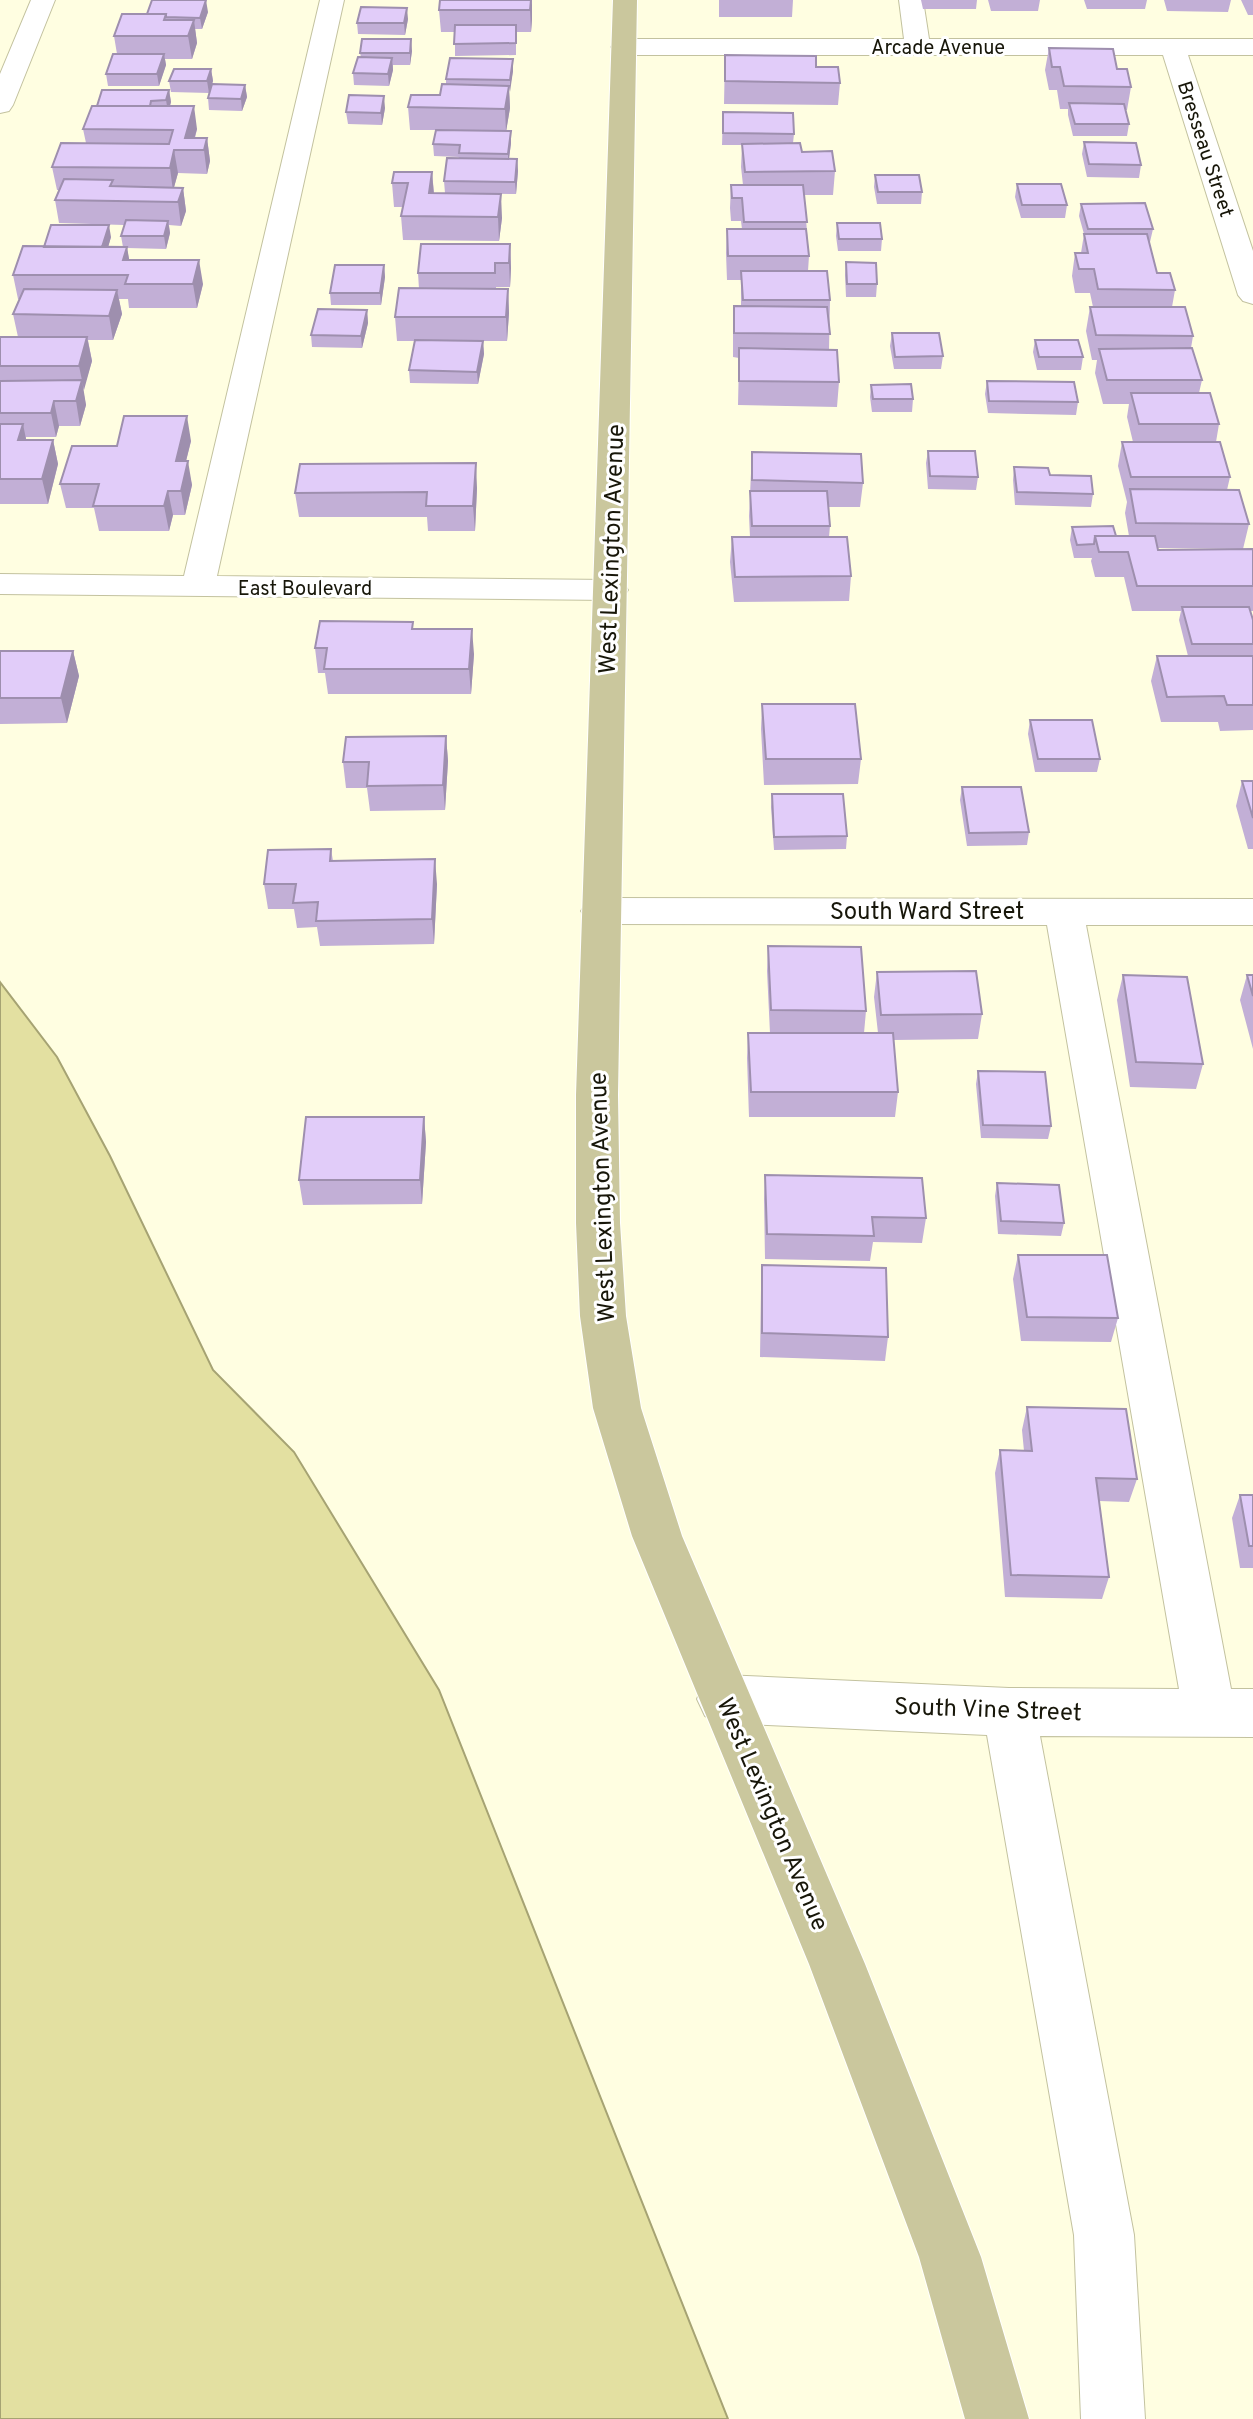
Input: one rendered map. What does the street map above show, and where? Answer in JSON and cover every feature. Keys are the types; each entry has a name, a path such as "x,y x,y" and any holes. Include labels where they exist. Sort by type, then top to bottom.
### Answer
{"main road":[{"name":"West Lexington Avenue","path":"625,0 601,911 598,1223 603,1316 617,1408 657,1536 837,1964 944,2243 997,2419"}],"street":[{"path":"0,105 43,0"},
{"path":"198,587 332,0"},
{"path":"911,0 918,47"},
{"name":"Arcade Avenue","path":"624,47 1253,47"},
{"name":"Bresseau Street","path":"1173,48 1253,295"},
{"name":"East Boulevard","path":"0,584 611,590"},
{"name":"South Ward Street","path":"601,911 1253,912"},
{"path":"1064,912 1231,1713"},
{"name":"South Vine Street","path":"723,1699 1009,1712 1231,1713"},
{"path":"1009,1712 1104,2235 1113,2419"}],"shaded area":[{"path":"0,982 57,1057 110,1156 213,1370 294,1452 439,1690 728,2419 0,2419"}],"building":[{"path":"152,0 206,0 200,18 147,14"},
{"path":"440,0 531,0 530,10 439,10"},
{"path":"361,7 407,8 404,23 357,23"},
{"path":"122,14 166,14 164,20 194,20 188,36 114,36"},
{"path":"455,25 516,25 516,43 454,44"},
{"path":"362,39 411,39 410,53 360,53"},
{"path":"1049,48 1113,49 1117,69 1127,69 1131,87 1064,86 1060,67 1052,67"},
{"path":"113,54 164,54 157,74 106,74"},
{"path":"725,55 816,56 816,67 838,67 840,83 725,81"},
{"path":"358,57 392,58 388,74 353,73"},
{"path":"450,58 513,59 510,80 446,79"},
{"path":"174,69 211,69 207,81 169,81"},
{"path":"212,84 245,85 241,99 208,98"},
{"path":"442,84 509,86 505,109 408,107 411,95 440,95"},
{"path":"102,90 169,90 166,100 151,101 150,106 97,106"},
{"path":"349,95 384,96 381,113 346,112"},
{"path":"1069,103 1124,104 1129,124 1075,124"},
{"path":"92,106 194,106 185,138 207,138 204,150 174,150 170,168 52,167 61,143 169,144 173,130 83,129"},
{"path":"723,112 793,113 794,134 723,133"},
{"path":"436,130 511,131 508,154 459,153 460,145 433,144"},
{"path":"1084,142 1136,143 1141,165 1089,164"},
{"path":"800,143 802,152 832,151 835,171 745,172 742,144"},
{"path":"447,158 517,159 515,182 444,181"},
{"path":"394,172 432,172 429,193 501,194 498,217 401,216 408,183 392,183"},
{"path":"875,175 919,175 922,192 878,192"},
{"path":"64,179 113,180 110,186 183,188 178,202 55,200"},
{"path":"1017,184 1061,184 1067,205 1022,205"},
{"path":"731,185 803,185 807,222 744,222 742,198 732,198"},
{"path":"1145,203 1153,229 1088,229 1081,204"},
{"path":"126,220 168,221 164,236 121,236"},
{"path":"837,223 880,223 882,239 839,239"},
{"path":"51,225 109,225 102,247 44,247"},
{"path":"727,229 806,229 809,256 728,256"},
{"path":"1084,234 1147,234 1157,273 1170,273 1175,290 1098,289 1094,269 1079,269 1075,253 1088,253"},
{"path":"421,244 510,244 509,263 495,263 495,273 418,273"},
{"path":"23,246 127,247 123,260 199,260 193,284 125,284 128,275 13,275"},
{"path":"846,262 876,263 877,284 847,284"},
{"path":"335,265 384,265 380,293 330,293"},
{"path":"741,271 827,271 830,300 743,300"},
{"path":"399,288 508,289 506,317 395,317"},
{"path":"24,289 117,290 109,316 13,314"},
{"path":"734,306 827,307 830,334 734,333"},
{"path":"1090,307 1185,307 1193,336 1096,335"},
{"path":"318,309 367,310 361,336 311,335"},
{"path":"892,333 939,333 943,356 895,357"},
{"path":"0,337 87,337 79,366 0,366"},
{"path":"415,340 483,341 477,372 409,370"},
{"path":"1035,340 1078,340 1083,357 1039,357"},
{"path":"739,348 837,350 839,382 739,381"},
{"path":"1192,348 1202,380 1107,380 1099,349"},
{"path":"82,380 76,401 54,401 51,413 0,413 0,381"},
{"path":"987,381 1074,382 1078,402 989,401"},
{"path":"911,384 913,399 873,399 871,385"},
{"path":"1131,393 1210,393 1219,424 1139,424"},
{"path":"124,416 187,416 176,461 188,461 181,491 168,491 164,506 93,506 99,484 60,484 72,446 117,446"},
{"path":"0,424 23,424 18,440 53,440 42,479 0,479"},
{"path":"1122,442 1220,442 1230,477 1131,477"},
{"path":"928,451 975,451 978,477 930,476"},
{"path":"752,452 861,454 863,483 752,480"},
{"path":"476,463 473,506 426,506 427,492 295,493 300,464"},
{"path":"1014,467 1048,468 1050,475 1091,476 1093,494 1017,492"},
{"path":"1130,489 1239,490 1249,524 1136,523"},
{"path":"750,491 827,491 830,526 752,526"},
{"path":"1113,526 1116,536 1095,536 1094,544 1077,545 1072,527"},
{"path":"1095,536 1155,536 1158,550 1253,549 1253,586 1137,586 1128,552 1099,552"},
{"path":"732,537 847,537 851,576 735,577"},
{"path":"1182,607 1249,607 1253,620 1253,644 1192,644"},
{"path":"320,621 413,622 412,629 472,629 469,669 324,669 327,648 315,648"},
{"path":"0,651 73,651 61,698 0,698"},
{"path":"1157,656 1253,656 1253,705 1227,705 1224,696 1167,697"},
{"path":"762,704 855,704 861,759 766,759"},
{"path":"1030,720 1092,720 1100,759 1038,759"},
{"path":"446,736 443,785 367,786 369,762 343,762 346,737"},
{"path":"1242,781 1253,781 1253,818"},
{"path":"962,787 1021,787 1029,832 969,833"},
{"path":"772,794 843,794 847,836 774,837"},
{"path":"331,849 330,861 435,859 432,919 316,921 318,902 293,903 296,884 264,884 268,850"},
{"path":"768,946 861,947 866,1011 771,1010"},
{"path":"976,971 982,1014 881,1015 877,972"},
{"path":"1123,975 1187,977 1203,1064 1136,1062"},
{"path":"1247,975 1253,975 1253,996"},
{"path":"748,1033 893,1033 898,1092 751,1092"},
{"path":"978,1071 1045,1072 1051,1126 983,1125"},
{"path":"306,1117 424,1117 420,1180 299,1180"},
{"path":"765,1175 922,1178 926,1218 872,1217 874,1236 767,1234"},
{"path":"997,1183 1059,1185 1064,1223 1001,1221"},
{"path":"1018,1255 1107,1255 1118,1318 1027,1317"},
{"path":"762,1265 886,1268 888,1337 762,1333"},
{"path":"1027,1407 1126,1409 1137,1479 1096,1478 1109,1577 1011,1575 1000,1450 1032,1451"},
{"path":"1240,1495 1253,1495 1253,1546 1249,1546"}]}
